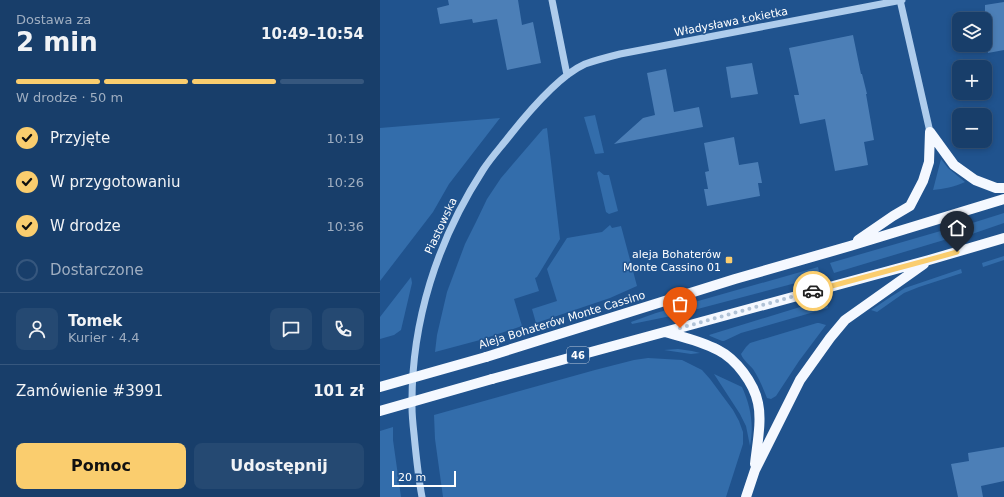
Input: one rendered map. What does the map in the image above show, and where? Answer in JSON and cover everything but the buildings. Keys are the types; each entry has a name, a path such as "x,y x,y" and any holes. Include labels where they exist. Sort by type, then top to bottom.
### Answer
{"main road":[{"path":"930,132 954,165 975,180 996,188 1004,188"},
{"path":"850,246 910,206 923,181 929,162 930,132"},
{"name":"Aleja Bohaterów Monte Cassino","path":"380,387 486,357 735,279 850,246 1004,198"},
{"name":"46","path":"380,411 1004,238"},
{"path":"746,497 755,470 800,380 845,320 928,260"},
{"path":"664,332 696,340 719,350 732,360 745,374 753,387 758,403 760,421 755,470"}],"street":[{"path":"552,0 567,75"},
{"path":"901,0 930,132"},
{"name":"Władysława Łokietka","path":"567,75 584,65 620,54 901,0"},
{"name":"Piastowska","path":"422,497 412,408 412,379 420,316 428,286 451,226 484,169 515,128 567,75"}],"shaded area":[{"path":"595,115 604,153 595,154 584,117"},
{"path":"500,118 449,184 433,212 380,281 380,128"},
{"path":"547,128 560,239 535,278 539,291 514,299 522,326 480,340 435,352 437,335 447,292 465,244 487,199 501,178 543,129"},
{"path":"941,159 948,168 965,182 949,188 933,190"},
{"path":"599,171 604,175 609,175 618,211 609,214 606,212 597,173"},
{"path":"1004,213 1004,223 972,234 969,224"},
{"path":"610,225 612,228 621,226 637,286 610,298 536,323 532,309 557,301 547,269 567,238 602,232"},
{"path":"951,228 954,237 834,273 830,263"},
{"path":"1004,256 1004,260 983,267 982,263"},
{"path":"818,267 820,276 807,280 671,316 632,324 631,322 656,313"},
{"path":"961,269 962,273 904,293 877,312 871,310 905,288"},
{"path":"411,277 412,283 401,330 394,335 380,339 380,317"},
{"path":"826,299 828,308 741,333 724,341 709,335"},
{"path":"817,323 826,325 799,361 776,396 771,399 767,398 755,372 741,354 750,343"},
{"path":"678,349 700,353 691,354 664,350"},
{"path":"648,358 682,360 702,370 733,410 743,432 743,444 726,497 443,497 435,439 434,415 595,370"},
{"path":"714,374 742,387 748,402 752,423 750,446 746,426 740,414"},
{"path":"393,427 393,440 401,497 380,497 380,431"}],"way so far":[{"path":"680,328 813,291"}],"place":[{"name":"aleja Bohaterów Monte Cassino 01","path":"729,260"}],"route":[{"path":"813,291 957,252"}]}
